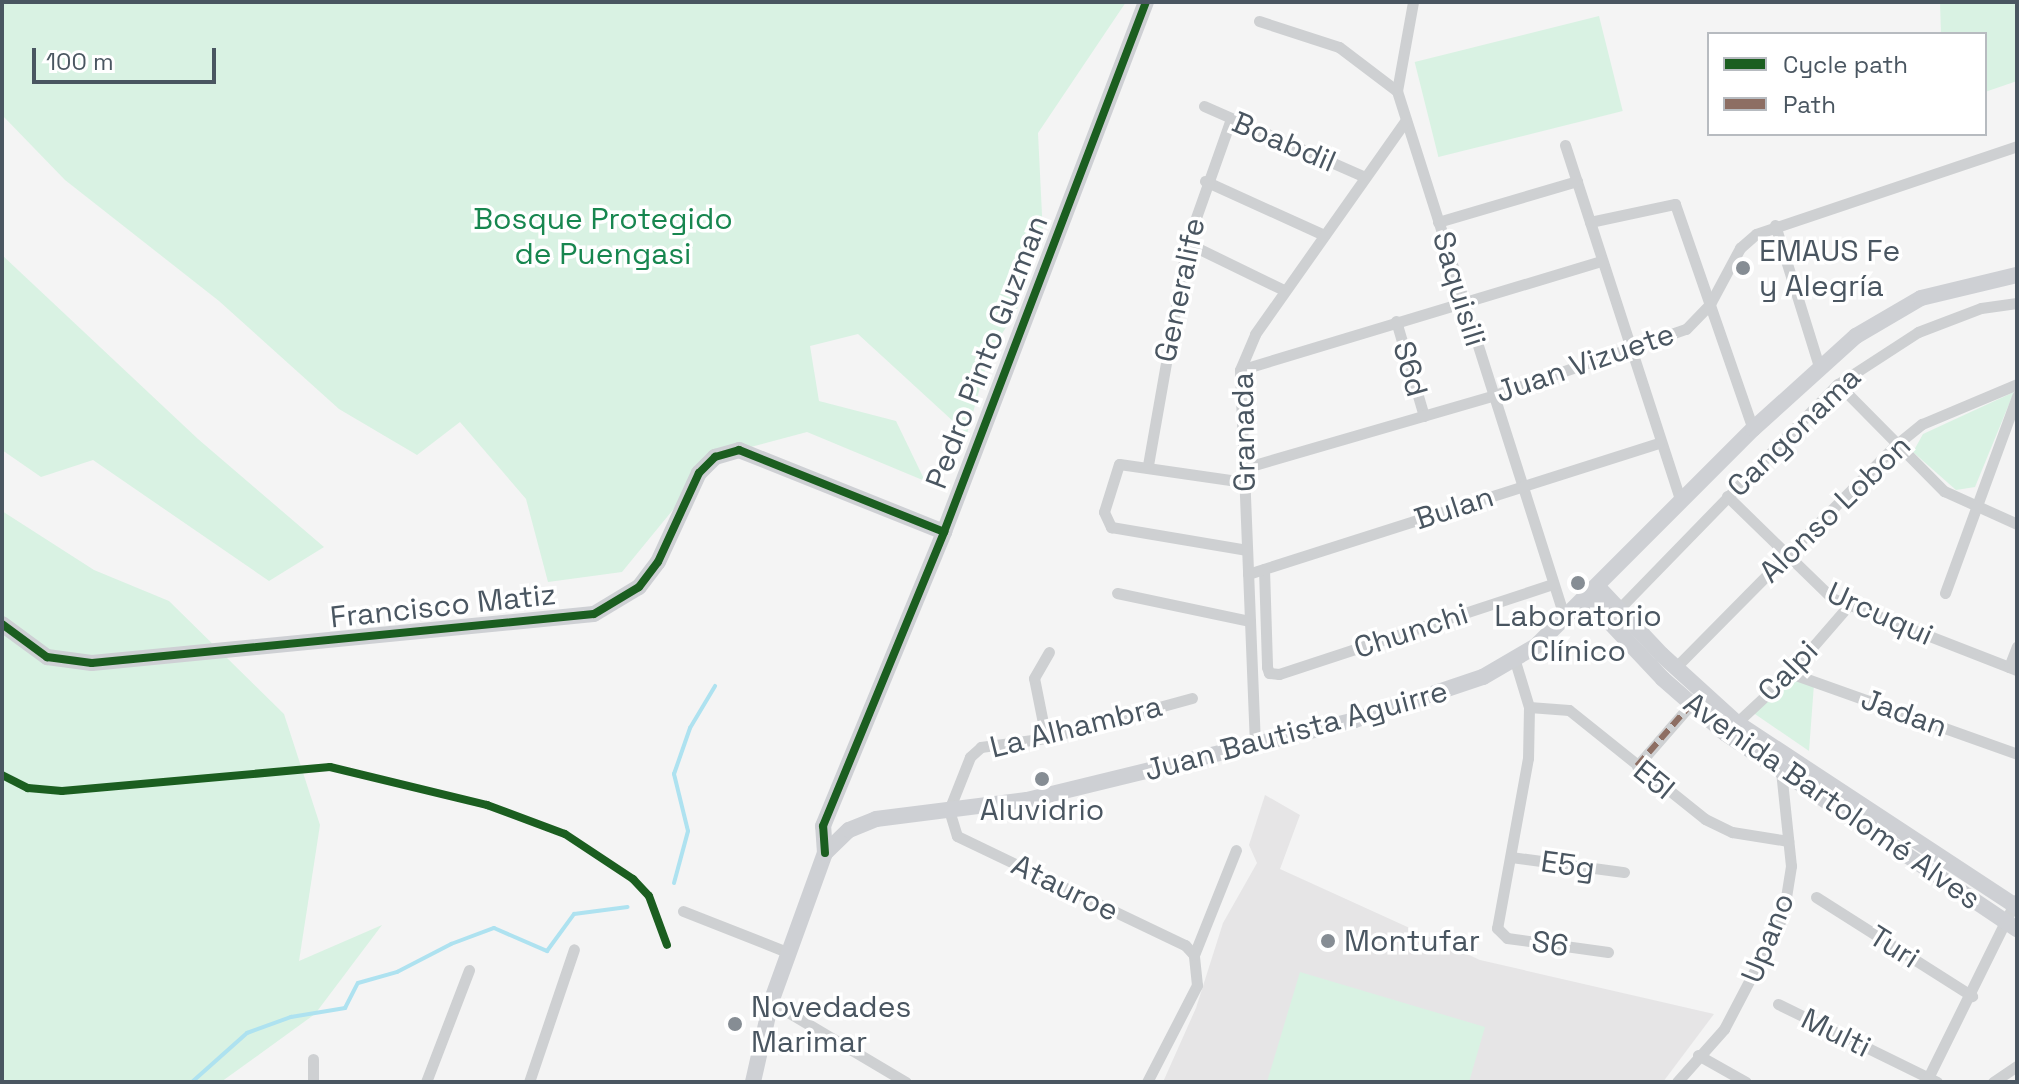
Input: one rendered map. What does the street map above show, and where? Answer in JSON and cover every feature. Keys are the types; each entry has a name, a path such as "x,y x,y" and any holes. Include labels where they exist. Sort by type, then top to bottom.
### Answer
{"main road":[{"name":"Pedro Pinto Guzman","path":"753,1082 771,1002 825,853 823,826 944,532 1146,2"},
{"name":"Juan Bautista Aguirre","path":"825,853 861,824 1027,800 1255,745 1457,689 1515,661 1565,619 1819,366 1904,305 1963,285 2017,275"},
{"name":"Francisco Matiz","path":"2,624 47,657 92,663 594,614 639,587 658,562 699,473 715,457 739,450 944,532"},
{"name":"Avenida Bartolomé Alves","path":"1592,592 1691,704 2016,903"},
{"name":"Avenida Bartolomé Alves","path":"1613,615 1675,668 1731,728 1781,771 2011,925"}],"street":[{"name":"Saquisili","path":"1413,2 1397,91 1565,619"},
{"path":"1259,21 1339,47 1397,91"},
{"name":"Boabdil","path":"1204,106 1365,177"},
{"name":"Generalife","path":"1148,465 1187,243 1205,181 1231,119"},
{"name":"Granada","path":"1255,745 1240,370 1255,334 1284,290 1405,121"},
{"path":"1565,145 1659,443 1681,503"},
{"name":"Juan Vizuete","path":"1244,468 1492,396 1686,329 1710,304 1740,248 1775,225 2017,146"},
{"path":"1205,181 1324,235"},
{"path":"1438,222 1577,181"},
{"path":"1590,222 1675,204 1753,429"},
{"path":"1775,225 1819,366"},
{"path":"1187,243 1284,290"},
{"path":"1240,370 1602,261"},
{"name":"Cangonama","path":"1613,615 1838,384 1918,332 1981,308 2017,303"},
{"name":"S6d","path":"1396,321 1424,416"},
{"path":"1838,384 1944,491 1973,508 2017,524"},
{"name":"Alonso Lobon","path":"1675,668 1897,444 1922,424 2017,384"},
{"path":"1945,593 1973,508 2017,396"},
{"name":"Bulan","path":"1248,574 1659,443"},
{"path":"1244,482 1148,465 1119,464 1104,512 1111,527 1247,550"},
{"name":"Urcuqui","path":"1727,496 1786,556 1848,606 2013,669"},
{"name":"Chunchi","path":"1264,569 1269,673 1279,674 1553,584"},
{"path":"1117,593 1250,621"},
{"name":"Calpi","path":"1731,728 1790,673 1848,606"},
{"path":"2013,669 2017,646"},
{"path":"1046,738 1034,678 1049,652"},
{"path":"1511,857 1526,779 1529,707 1515,661"},
{"name":"Jadan","path":"1790,673 2017,754"},
{"name":"La Alhambra","path":"949,810 970,757 981,747 1046,738 1192,698"},
{"path":"1637,766 1691,704"},
{"name":"E5I","path":"1529,707 1569,710 1705,819 1732,832 1788,841"},
{"name":"Upano","path":"1677,1082 1724,1029 1773,940 1790,890 1781,771"},
{"name":"Atauroe","path":"949,810 957,836 1185,945 1194,955"},
{"path":"1147,1082 1197,985 1194,955 1236,850"},
{"name":"E5g","path":"1511,857 1624,872"},
{"name":"S6","path":"1511,857 1497,928 1507,938 1608,952"},
{"name":"Turi","path":"1816,897 1972,996"},
{"path":"1931,1081 2011,925 2016,903"},
{"path":"683,911 787,952"},
{"path":"529,1082 574,949"},
{"path":"426,1082 469,970"},
{"path":"771,1002 906,1082"},
{"name":"Multi","path":"1778,1004 1931,1081"},
{"path":"1698,1055 1746,1082"},
{"path":"313,1059 313,1082"},
{"path":"1993,1082 2017,1066"}],"shaded area":[{"name":"Montufar","path":"1265,795 1300,815 1280,869 1480,960 1714,1014 1663,1082 1163,1082 1196,1008 1223,923 1257,863 1249,845"}],"green space":[{"name":"Bosque Protegido de Puengasi","path":"2,2 1126,2 1038,133 1043,235 1016,312 990,352 967,434 858,334 810,346 819,401 896,421 925,481 807,432 717,456 622,572 548,582 526,499 460,422 417,455 339,409 219,301 65,180 2,115"},
{"path":"1940,2 2017,2 2017,81 1987,91 1987,32 1941,32"},
{"path":"1599,16 1623,111 1438,157 1415,62"},
{"path":"2,255 198,439 324,547 269,581 93,460 41,477 2,450"},
{"path":"2014,392 1975,487 1956,490 1913,452 1923,434"},
{"path":"2,511 94,570 169,601 284,714 320,825 299,961 382,925 315,1014 221,1082 2,1082"},
{"path":"1791,676 1814,684 1809,751 1752,712"},
{"path":"1300,972 1485,1027 1469,1082 1267,1082"}],"waterway":[{"path":"674,883 688,831 674,774 690,728 715,686"},
{"path":"192,1082 247,1033 291,1017 345,1008 358,983 397,972 451,944 494,928 547,951 574,914 628,907"}],"marked path":[{"path":"1637,766 1691,704"}],"cycle path":[{"path":"825,853 823,826 944,532 1146,2"},
{"path":"2,624 47,657 92,663 594,614 639,587 658,562 699,473 715,457 739,450 944,532"},
{"path":"2,775 28,788 62,791 330,767 487,805 565,834 633,879 649,896 667,945"}],"place":[{"name":"EMAUS Fe y Alegría","path":"1743,268"},
{"name":"Laboratorio Clínico","path":"1578,583"},
{"name":"Aluvidrio","path":"1042,779"},
{"name":"Montufar","path":"1328,941"},
{"name":"Novedades Marimar","path":"735,1024"}]}
